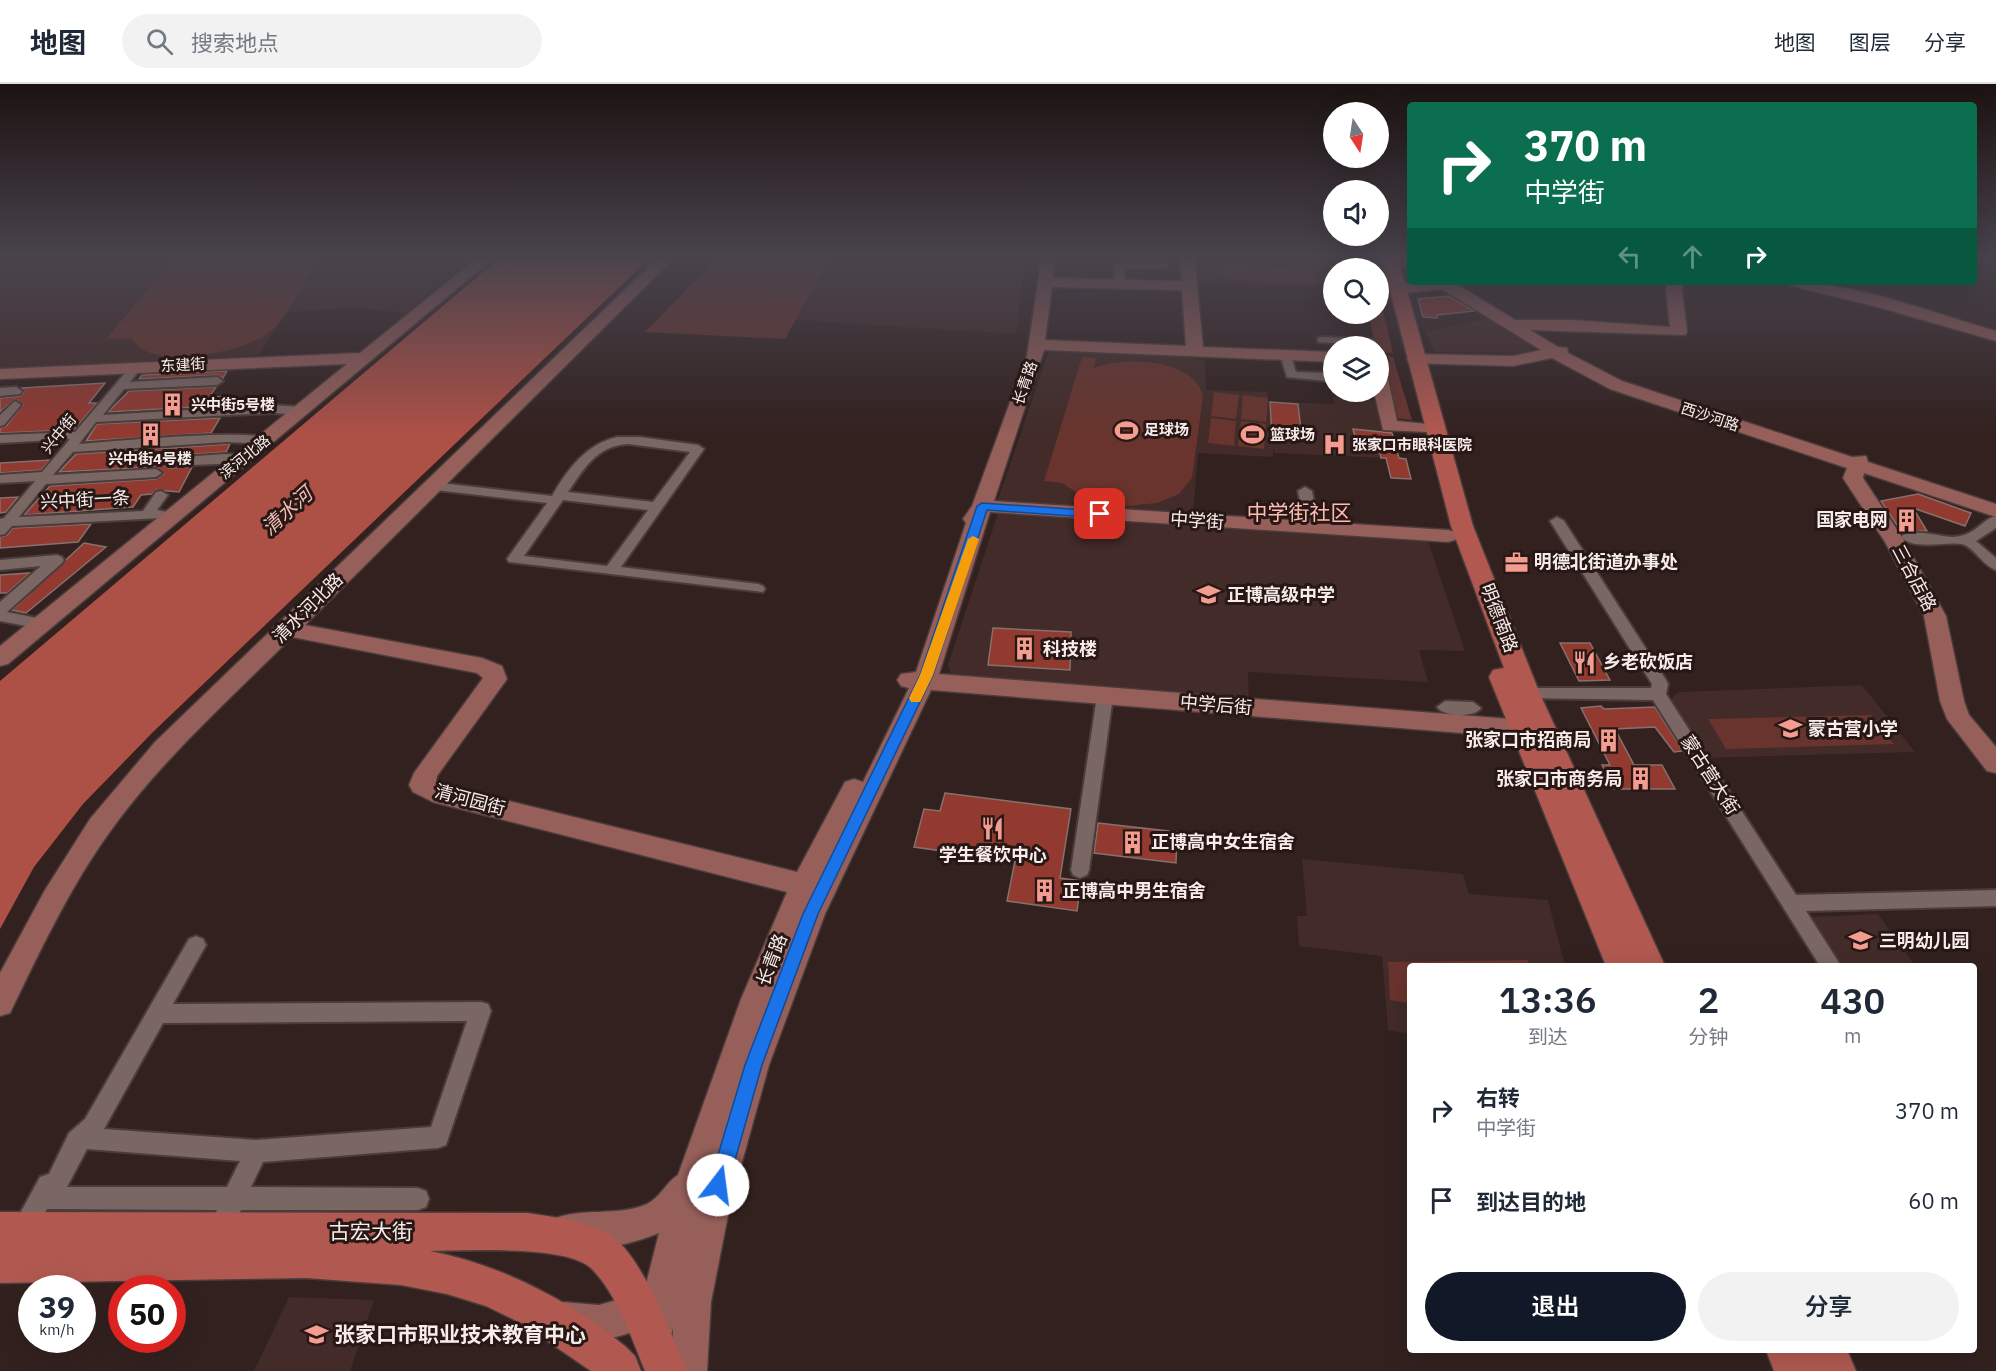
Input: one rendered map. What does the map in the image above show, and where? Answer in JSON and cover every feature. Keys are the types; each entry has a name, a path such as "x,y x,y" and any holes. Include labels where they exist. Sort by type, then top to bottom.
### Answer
{"main road":[{"name":"明德南路","path":"1400,315 1421,428 1444,491 1462,526 1524,700 1523,729 1621,963"},
{"name":"明德南路","path":"1404,315 1444,491 1448,536 1648,963"},
{"name":"古宏大街","path":"11,1231 227,1215 527,1232 572,1239 598,1247 614,1263 654,1340"},
{"name":"古宏大街","path":"0,1263 344,1258 396,1263 450,1275 498,1290 565,1327 620,1371"},
{"path":"1788,1353 1795,1371"},
{"path":"1826,1353 1834,1371"}],"street":[{"name":"滨河北路","path":"360,358 410,315"},
{"name":"滨河北路","path":"0,658 36,622 160,515 237,458 414,315"},
{"name":"清水河北路","path":"0,1003 63,885 92,837 122,796 164,749 608,315"},
{"name":"长青路","path":"654,1340 699,1161 780,939 813,887 916,681 982,506 1037,345 1041,315"},
{"path":"1192,315 1195,351"},
{"name":"西沙河路","path":"1499,315 1596,376 1647,397 1996,506"},
{"path":"1513,324 1679,332 1677,315"},
{"path":"1922,315 1996,336"},
{"path":"1968,329 1996,346"},
{"path":"1037,345 1323,357"},
{"path":"1415,359 1513,361 1558,352"},
{"path":"1286,355 1291,375 1323,376"},
{"name":"东建街","path":"0,374 360,358"},
{"name":"兴中街","path":"5,521 45,478 70,441 93,419 135,368"},
{"path":"120,386 218,381"},
{"path":"0,392 16,391"},
{"path":"1384,402 1389,426 1421,428"},
{"path":"0,422 15,405"},
{"path":"93,419 295,411"},
{"path":"0,439 70,441 261,439"},
{"path":"611,571 698,449 627,441 608,442 584,460 514,559 758,590"},
{"path":"168,462 237,458"},
{"name":"西沙河路","path":"1858,462 1996,511"},
{"name":"三合店路","path":"1858,462 1853,478 1895,542 1935,616 1952,701 1959,720 1992,755"},
{"path":"0,479 156,473"},
{"path":"432,486 484,495 505,494 657,507"},
{"path":"1305,491 1312,528"},
{"path":"160,515 161,495"},
{"name":"中学街","path":"982,506 1448,536"},
{"name":"兴中街一条","path":"5,521 160,515"},
{"path":"1908,537 1937,541 1966,540 1984,534 1996,520"},
{"name":"蒙古营大街","path":"1557,521 1660,684 1658,694 1829,963"},
{"path":"1966,540 1996,565"},
{"path":"0,565 57,560 0,610"},
{"path":"0,616 36,622"},
{"name":"滨河北路","path":"0,646 36,622"},
{"name":"清河园街","path":"287,629 482,666 494,672 495,679 426,773 422,785 433,792 813,887"},
{"name":"中学后街","path":"916,681 1328,710 1459,712 1523,729"},
{"path":"1524,700 1658,694"},
{"path":"1080,870 1105,696"},
{"path":"1283,704 1328,710 1374,710"},
{"name":"长青路","path":"688,1371 693,1302 724,1164 813,887"},
{"path":"1792,903 1996,898"},
{"path":"11,1231 65,1155 93,1127 196,945"},
{"path":"81,1138 256,1151 438,1137 480,1011 158,1014"},
{"path":"81,1138 48,1198 227,1215 418,1199"},
{"path":"227,1215 256,1151"},
{"path":"527,1232 590,1230 651,1221 668,1210 684,1193 699,1161"},
{"path":"541,1314 571,1322 592,1324 614,1322 654,1340 674,1298 688,1287 700,1269"}],"shaded area":[{"path":"0,315 285,315 259,355 0,369"},
{"path":"126,315 284,315 271,331 259,339 221,352 177,357 157,355 141,349 132,338 106,339"},
{"path":"662,315 798,315 785,339 645,332"},
{"path":"799,315 1018,315 1016,334 796,320"},
{"path":"1491,318 1534,347 1526,353 1435,352 1425,332"},
{"path":"1371,324 1386,324 1393,353 1389,353 1389,336 1373,336"},
{"path":"1050,348 1188,353 1188,358 1205,360 1206,390 1267,392 1269,402 1334,404 1334,402 1378,402 1384,431 1392,431 1399,458 1406,459 1411,479 1391,478 1386,458 1274,453 1273,443 1273,457 1198,453 1193,514 997,502"},
{"path":"1389,356 1393,357 1412,420 1395,418 1389,394"},
{"path":"1082,357 1096,358 1094,368 1122,362 1156,363 1187,374 1197,383 1203,396 1192,478 1179,494 1157,503 1118,507 1088,500 1062,483 1044,481"},
{"name":"篮球场","path":"1214,392 1239,395 1236,419 1211,416"},
{"name":"篮球场","path":"1243,395 1268,398 1266,422 1241,419"},
{"name":"篮球场","path":"1211,418 1236,421 1234,446 1208,443"},
{"name":"篮球场","path":"1241,421 1266,424 1264,449 1238,446"},
{"name":"正博高级中学","path":"998,513 1428,541 1465,651 1419,650 1428,682 1248,672 1249,702 957,678 951,674 948,665"},
{"name":"蒙古营小学","path":"1862,685 1915,752 1701,758 1669,706 1673,697 1679,692"},
{"path":"1871,715 1894,744 1726,749 1708,719"},
{"path":"1302,859 1463,874 1469,894 1548,900 1564,963 1407,963 1407,1033 1388,1030 1382,956 1299,946 1297,916 1307,916"},
{"name":"三明幼儿园","path":"1878,914 1913,963 1838,963 1809,917"},
{"path":"1528,960 1528,963 1407,963 1407,1003 1390,1000 1388,962"},
{"name":"张家口市职业技术教育中心","path":"289,1297 374,1300 350,1371 254,1371"}],"water":[{"name":"清水河","path":"432,315 590,315 153,732 83,804 34,867 0,929 0,681"}],"building":[{"path":"1422,315 1437,315 1437,318"},
{"path":"227,371 223,378 217,375 139,379 142,375"},
{"path":"105,383 89,403 97,403 74,430 0,433 0,428 6,426 23,405 15,399 0,412 0,398 20,396 24,392 22,388"},
{"path":"216,387 209,397 235,396 229,405 108,412 129,391"},
{"path":"1270,402 1298,404 1302,439 1272,437"},
{"path":"220,418 211,433 86,441 97,424"},
{"path":"1353,429 1392,433 1399,458 1406,459 1411,479 1391,478 1386,458 1381,458 1377,442 1356,441"},
{"path":"230,444 226,452 168,456 161,460 161,464 168,468 192,467 179,492 156,490 152,494 141,495 133,507 24,515 50,486 156,479 164,474 156,467 59,472 76,454"},
{"path":"50,460 41,470 0,473 0,463"},
{"name":"国家电网","path":"1918,494 1971,513 1965,526 1913,508 1927,531 1901,531 1881,501"},
{"path":"18,497 6,512 0,513 0,498"},
{"path":"91,524 78,542 0,548 0,537 7,535 13,528"},
{"path":"84,543 106,547 26,613 12,610"},
{"path":"30,573 7,593 0,593 0,575"},
{"name":"科技楼","path":"993,628 1071,632 1070,670 988,665"},
{"name":"乡老砍饭店","path":"1560,643 1590,643 1610,680 1579,681"},
{"path":"1601,706 1604,709 1655,707 1683,751 1674,752 1655,727 1615,729 1634,765 1662,765 1675,789 1614,789 1602,765 1610,765 1581,708"},
{"name":"学生餐饮中心","path":"945,793 1071,809 1060,878 1081,881 1077,911 1007,901 1015,861 914,847 924,809 940,811"},
{"name":"正博高中女生宿舍","path":"1098,823 1177,832 1176,863 1094,853"}],"slow traffic":[{"path":"915,698 927,675 973,539"}],"place":[{"name":"兴中街5号楼","path":"173,405"},
{"name":"足球场","path":"1126,430"},
{"name":"兴中街4号楼","path":"150,435"},
{"name":"篮球场","path":"1252,435"},
{"name":"张家口市眼科医院","path":"1334,445"},
{"name":"国家电网","path":"1906,520"},
{"name":"明德北街道办事处","path":"1516,562"},
{"name":"正博高级中学","path":"1209,595"},
{"name":"科技楼","path":"1025,649"},
{"name":"乡老砍饭店","path":"1585,662"},
{"name":"蒙古营小学","path":"1790,729"},
{"name":"张家口市招商局","path":"1609,740"},
{"name":"张家口市商务局","path":"1640,779"},
{"name":"学生餐饮中心","path":"993,829"},
{"name":"正博高中女生宿舍","path":"1133,842"},
{"name":"正博高中男生宿舍","path":"1044,891"},
{"name":"三明幼儿园","path":"1861,941"},
{"name":"张家口市职业技术教育中心","path":"316,1335"}],"district":[{"name":"中学街社区","path":"1299,513"}],"route":[{"path":"718,1185 754,1065 811,914 927,675 977,528 982,506 1100,514"}]}
